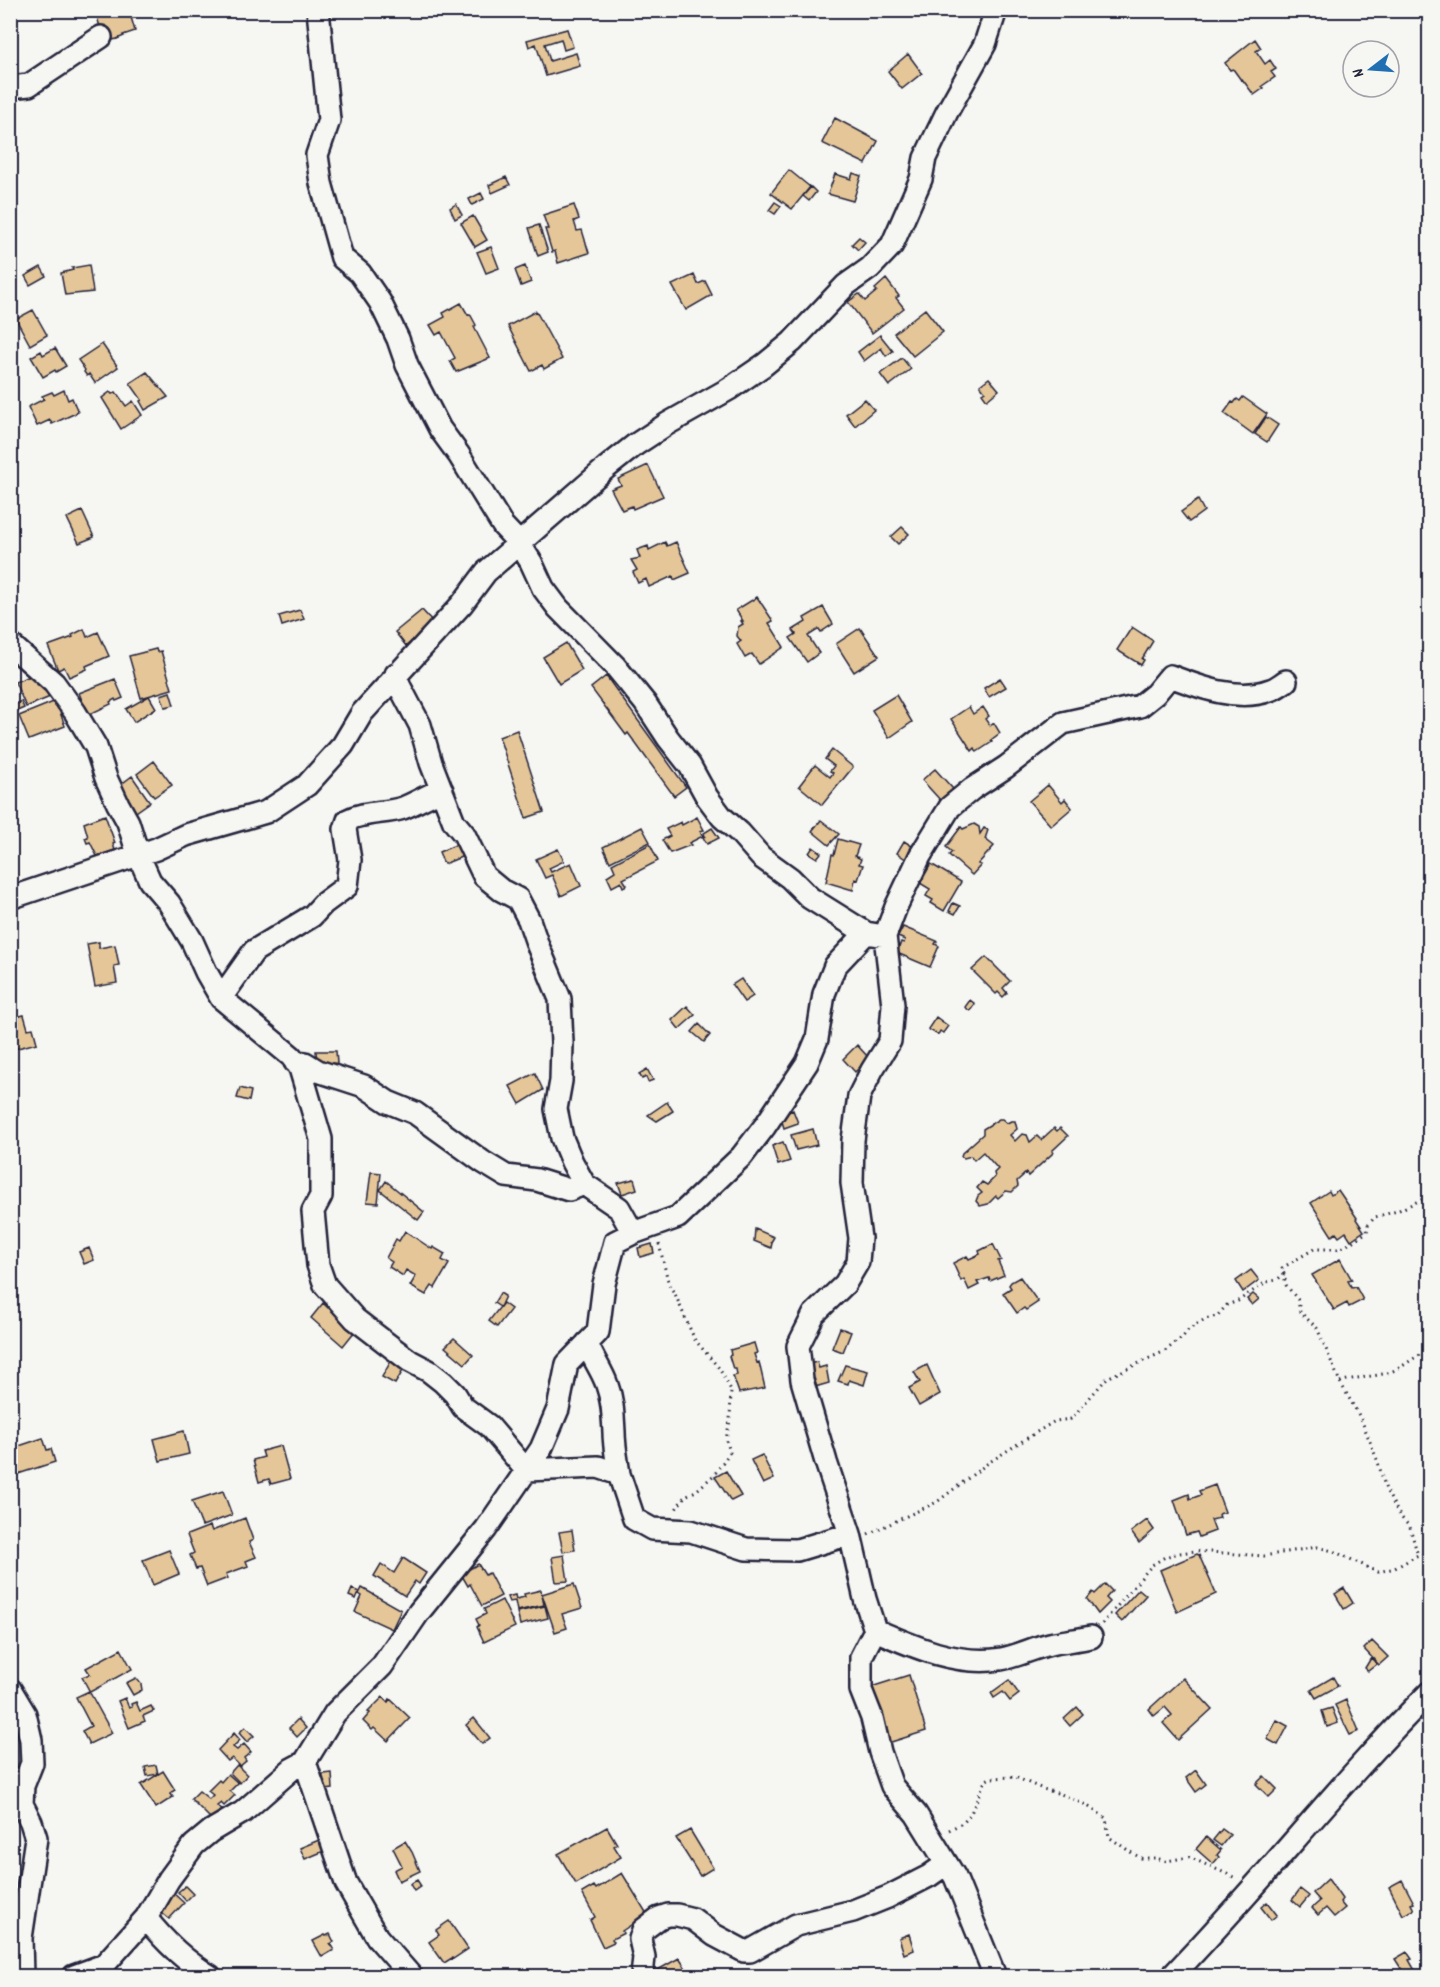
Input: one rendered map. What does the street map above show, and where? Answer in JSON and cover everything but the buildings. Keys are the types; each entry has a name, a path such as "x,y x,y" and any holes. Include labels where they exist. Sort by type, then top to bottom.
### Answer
{"street":[{"path":"318,10 329,120 317,155 321,183 342,258 360,273 380,302 398,339 407,365 440,429 503,526 519,543 543,588 558,608 615,666 645,703 690,766 707,797 722,817 761,857 790,878 810,898 876,934 893,1005 890,1041 859,1096 853,1140 852,1183 860,1238 858,1262 845,1284 814,1314 798,1346 802,1380 851,1537 865,1599 875,1630 861,1657 861,1690 872,1718 880,1752 892,1786 916,1814 955,1877 995,1977"},
{"path":"10,898 186,835 266,812 307,784 343,745 362,713 462,604 486,572 635,445 729,389 764,365 792,342 846,285 870,268 892,245 921,179 925,158 947,112 985,45 996,10"},
{"path":"10,87 29,85 101,37"},
{"path":"10,644 54,683 96,747 117,804 128,822 138,854 150,881 170,903 221,998 257,1026 295,1062 305,1083 321,1139 321,1196 313,1211 318,1265 325,1285 356,1319 410,1361 443,1382 455,1394 463,1407 489,1426 526,1470"},
{"path":"396,674 400,687 420,726 431,763 454,822 464,834 484,876 501,890 518,899 529,920 560,999 561,1081 556,1109 562,1138 572,1162 584,1184 619,1208 643,1229"},
{"path":"74,1977 104,1965 146,1918 194,1845 211,1831 243,1812 285,1774 305,1762 335,1713 382,1666 419,1612 486,1529 541,1449 558,1409 567,1364 598,1332 604,1284 615,1242 678,1217 742,1156 807,1063 817,1039 824,994 836,966 844,955 876,934 896,906 920,856 950,807 1063,723 1140,706 1155,694 1170,676 1225,693 1270,690 1286,681"},
{"path":"221,998 254,951 312,916 324,903 347,886 350,860 345,829 348,820 357,815 404,808 425,796 442,790"},
{"path":"844,955 842,942 846,919"},
{"path":"295,1062 364,1086 387,1102 416,1113 506,1176 537,1180 569,1190 584,1184"},
{"path":"587,1343 591,1356 599,1366 607,1384 612,1401 619,1474 634,1520 652,1529 691,1531 746,1549 797,1550 851,1537"},
{"path":"526,1470 598,1467 619,1474"},
{"path":"875,1630 907,1645 965,1661 980,1662 1002,1659 1049,1644 1091,1637"},
{"path":"10,1689 25,1714 31,1740 32,1763 22,1786 22,1804 36,1838 21,1938 22,1977"},
{"path":"1172,1977 1384,1738 1430,1692"},
{"path":"305,1762 346,1883 376,1937 411,1977"},
{"path":"642,1977 644,1957 640,1939 643,1930 659,1918 677,1915 693,1919 714,1935 744,1951 750,1951 796,1925 853,1911 888,1897 948,1866"},
{"path":"146,1918 184,1958 210,1977"}],"path":[{"path":"1418,1556 1410,1527 1390,1497 1366,1431 1340,1382 1317,1328 1300,1312 1298,1300 1286,1285 1282,1268 1314,1249 1344,1247 1367,1232 1368,1225 1375,1217 1396,1211 1427,1197"},
{"path":"643,1229 667,1272 669,1285 695,1340 719,1368 731,1390 730,1421 726,1439 730,1452 714,1475 696,1491 685,1497 660,1530"},
{"path":"851,1537 869,1534 937,1502 988,1463 1032,1435 1055,1421 1071,1419 1107,1378 1165,1351 1188,1330 1205,1319 1217,1316 1227,1305 1239,1302 1266,1282 1278,1280 1284,1274"},
{"path":"1340,1382 1387,1373 1399,1369 1422,1353 1430,1352"},
{"path":"1091,1637 1152,1565 1165,1557 1179,1553 1196,1551 1264,1556 1317,1548 1333,1551 1378,1572 1395,1568 1430,1552"},
{"path":"933,1841 942,1833 964,1822 971,1813 985,1781 990,1778 1015,1777 1061,1794 1100,1813 1106,1818 1109,1837 1141,1858 1167,1861 1189,1857 1197,1859 1253,1888"}]}
